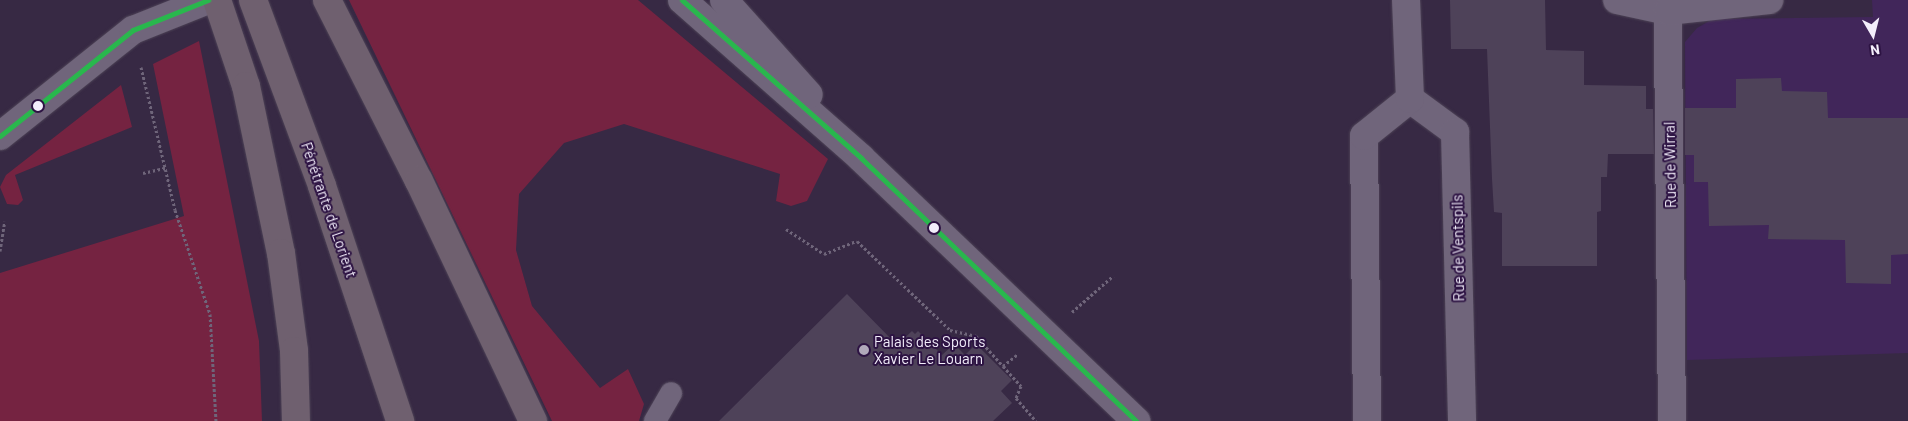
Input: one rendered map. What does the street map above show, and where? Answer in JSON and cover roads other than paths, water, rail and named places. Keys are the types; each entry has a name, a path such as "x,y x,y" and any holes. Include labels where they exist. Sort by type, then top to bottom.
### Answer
{"main road":[{"path":"217,0 246,86 279,243 294,351 296,421"},
{"name":"Pénétrante de Lorient","path":"253,0 322,186 400,421"},
{"path":"327,0 415,172 533,421"}],"street":[{"path":"0,136 133,30 208,0"},
{"path":"682,0 861,158 1046,332 1136,421"},
{"path":"724,0 861,158"},
{"path":"1367,421 1364,136 1410,99 1406,0"},
{"path":"1617,0 1668,10 1769,0"},
{"name":"Rue de Wirral","path":"1668,10 1672,421"},
{"name":"Rue de Ventspils","path":"1410,99 1456,132 1462,421"}],"lane":[{"path":"655,421 670,393"}],"place":[{"name":"Palais des Sports Xavier Le Louarn","path":"864,350"}]}
